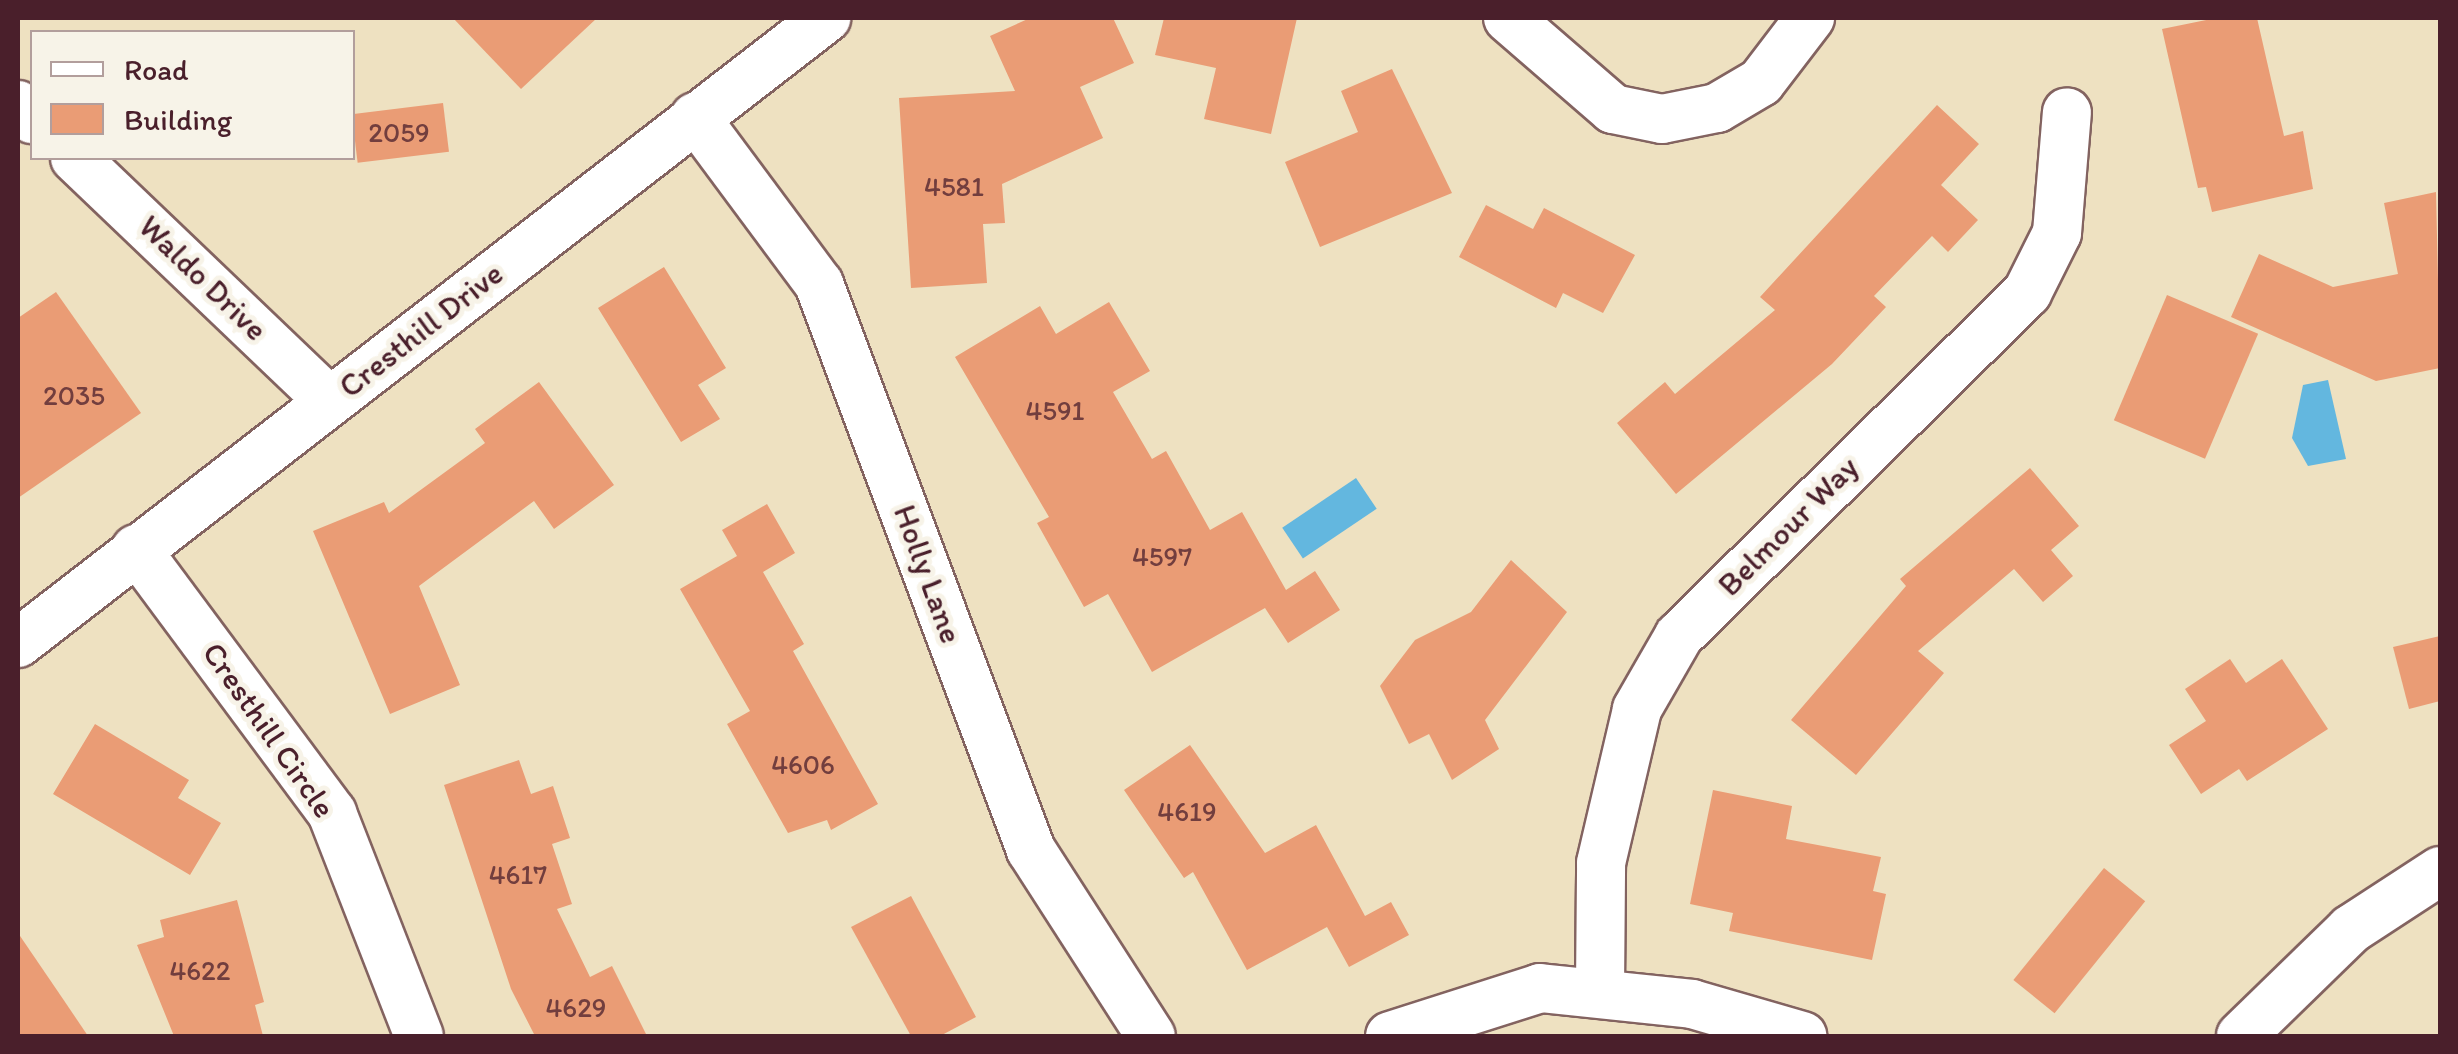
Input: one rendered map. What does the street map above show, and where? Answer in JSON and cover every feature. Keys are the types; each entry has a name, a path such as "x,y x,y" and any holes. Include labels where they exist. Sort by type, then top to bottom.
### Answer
{"street":[{"name":"Cresthill Drive","path":"18,644 826,18"},
{"path":"1508,18 1613,109 1662,119 1717,108 1761,82 1810,18"},
{"name":"Belmour Way","path":"1600,989 1600,863 1637,709 1679,636 2027,293 2057,233 2067,112"},
{"name":"Holly Lane","path":"696,117 819,284 1025,836 1151,1036"},
{"name":"Waldo Drive","path":"77,160 329,401"},
{"name":"Cresthill Circle","path":"136,549 332,813 419,1036"},
{"path":"2242,1036 2350,929 2440,871"},
{"path":"1390,1036 1540,988 1600,989 1802,1036"}],"water":[{"path":"2328,380 2346,459 2308,466 2292,438 2303,385"},
{"path":"1356,478 1377,509 1303,558 1282,528"}],"building":[{"path":"453,18 597,18 521,89"},
{"path":"1030,18 1113,18 1134,63 1080,87 1103,138 1002,184 1005,223 983,224 987,283 911,288 899,98 1015,91 990,36"},
{"path":"1164,18 1297,18 1271,134 1204,119 1216,68 1155,55"},
{"path":"2216,18 2257,18 2284,136 2303,131 2313,189 2212,212 2206,187 2198,188 2162,29"},
{"path":"1392,69 1452,193 1320,247 1285,162 1358,132 1341,91"},
{"path":"443,103 449,152 358,163 355,114"},
{"path":"1937,105 1979,144 1941,185 1978,220 1948,252 1932,236 1874,296 1886,307 1832,364 1676,494 1617,423 1665,382 1675,394 1775,310 1760,297"},
{"path":"2436,192 2440,368 2376,381 2231,317 2259,254 2333,287 2398,274 2384,203"},
{"path":"1486,205 1533,229 1544,208 1635,255 1603,313 1563,293 1556,308 1459,257"},
{"path":"664,267 726,368 698,385 720,419 681,442 598,308"},
{"path":"56,292 141,413 18,498 18,318"},
{"path":"2167,295 2258,334 2205,459 2114,420"},
{"path":"1109,302 1150,371 1113,392 1152,459 1166,451 1210,530 1242,512 1286,590 1315,571 1340,610 1288,643 1265,608 1152,672 1108,594 1084,607 1037,523 1049,517 955,357 1040,306 1056,334"},
{"path":"539,382 614,485 554,529 534,501 419,586 460,685 390,714 313,531 384,502 389,513 485,443 475,429"},
{"path":"2030,468 2079,526 2051,550 2073,576 2043,602 2014,569 1918,651 1944,673 1856,775 1791,720 1906,586 1900,579"},
{"path":"767,504 795,553 763,572 804,644 793,651 878,804 831,830 827,820 788,833 727,724 750,711 680,589 737,556 722,530"},
{"path":"1511,560 1567,612 1485,720 1499,749 1452,780 1429,734 1409,744 1380,686 1415,640 1471,612"},
{"path":"2440,636 2440,701 2409,709 2393,647"},
{"path":"2230,659 2246,683 2282,659 2328,729 2247,781 2239,769 2201,794 2169,745 2206,721 2185,689"},
{"path":"95,724 189,780 178,798 221,823 190,875 53,794"},
{"path":"1190,745 1265,853 1316,825 1365,916 1391,902 1409,935 1349,967 1327,927 1247,970 1193,872 1184,878 1124,790"},
{"path":"519,760 531,794 553,786 570,838 552,844 572,904 557,909 590,977 612,966 647,1036 535,1036 511,989 444,785"},
{"path":"1713,790 1792,806 1786,839 1881,857 1873,891 1886,894 1872,960 1729,931 1733,913 1690,904"},
{"path":"2104,868 2145,901 2055,1013 2013,980"},
{"path":"911,896 976,1017 940,1036 911,1036 851,927"},
{"path":"237,900 264,1002 255,1005 263,1036 174,1036 137,945 164,937 160,920"},
{"path":"18,933 63,999 88,1036 18,1036"}]}
